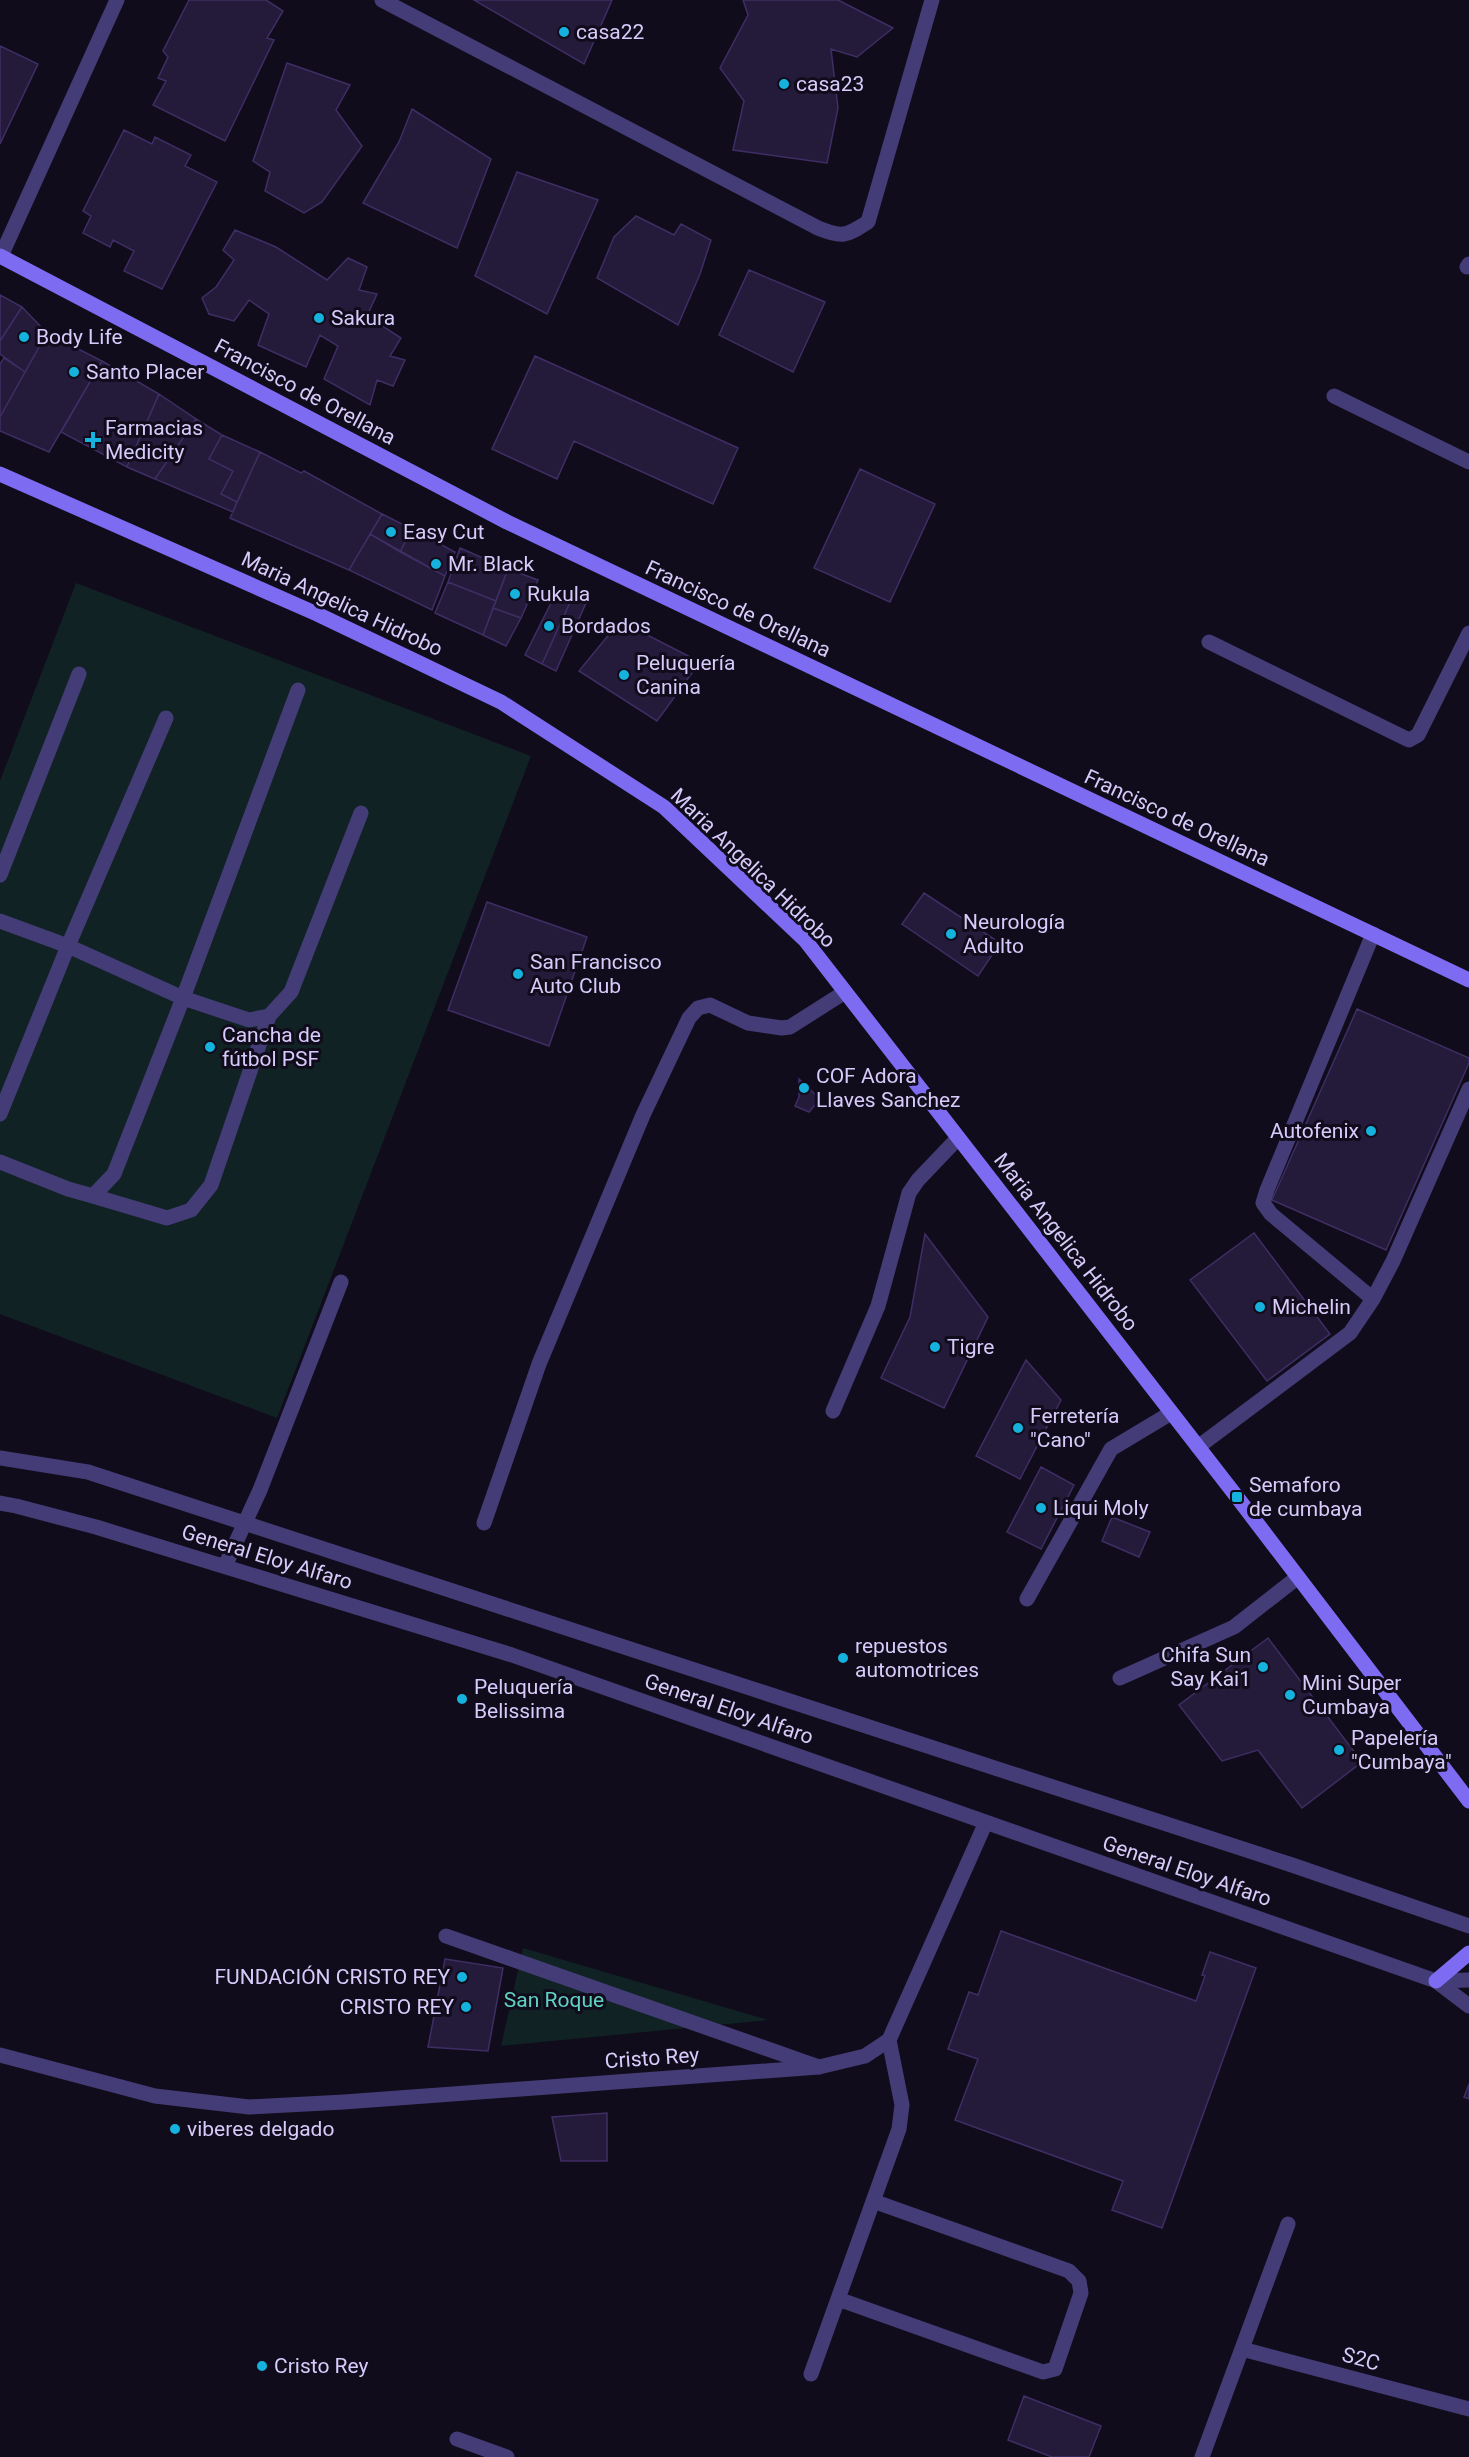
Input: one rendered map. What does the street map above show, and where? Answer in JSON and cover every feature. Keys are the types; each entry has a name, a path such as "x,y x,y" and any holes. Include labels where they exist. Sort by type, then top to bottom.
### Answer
{"street":[{"path":"1,256 117,0"},
{"path":"382,0 837,236 854,231 868,222 932,0"},
{"name":"Francisco de Orellana","path":"1,256 507,522 1469,980"},
{"path":"1334,396 1469,462"},
{"name":"Maria Angelica Hidrobo","path":"2,479 317,614 501,702 664,807 805,940 1469,1801"},
{"path":"1209,642 1409,740 1418,735 1469,633"},
{"path":"0,874 79,674"},
{"path":"93,1196 114,1174 183,998 298,690"},
{"path":"0,1114 68,946 166,718"},
{"path":"0,1162 68,1189 167,1218 191,1210 211,1185 269,1016 291,992 361,813"},
{"path":"0,921 68,946 183,998 249,1020 269,1016"},
{"path":"1372,934 1263,1203 1271,1214 1373,1299"},
{"path":"484,1524 539,1364 643,1115 689,1018 698,1008 710,1005 748,1023 790,1027 845,992"},
{"path":"1198,1447 1350,1333 1373,1299 1394,1261 1469,1089"},
{"path":"833,1412 878,1306 909,1193 958,1137"},
{"path":"225,1566 260,1490 341,1282"},
{"path":"1027,1599 1111,1449 1171,1413"},
{"path":"0,1458 88,1472 1292,1865 1469,1926"},
{"name":"General Eloy Alfaro","path":"0,1503 96,1527 512,1655 1436,1982 1469,2006"},
{"path":"1120,1678 1234,1627 1298,1577"},
{"path":"811,2374 899,2129 903,2104 889,2040 986,1822"},
{"path":"446,1936 819,2067"},
{"path":"1436,1982 1469,1953"},
{"name":"General Eloy Alfaro","path":"1436,1982 1469,1980"},
{"name":"Cristo Rey","path":"0,2055 155,2096 249,2107 344,2103 819,2067 865,2056 889,2040"},
{"path":"838,2299 1043,2372 1055,2369 1059,2358 1082,2293 1079,2281 1069,2271 873,2201"},
{"path":"1202,2457 1288,2224"},
{"name":"S2C","path":"1242,2349 1469,2409"},
{"path":"457,2439 507,2457"}],"green space":[{"name":"Cancha de fútbol PSF","path":"76,583 531,756 277,1418 0,1314 0,781"},
{"name":"San Roque","path":"523,1948 768,2020 501,2046"}],"building":[{"path":"189,0 266,0 283,11 267,38 274,40 225,141 153,105 166,81 158,78 168,57 163,51"},
{"name":"casa22","path":"474,0 612,0 584,64"},
{"name":"casa23","path":"743,0 838,0 893,28 857,57 831,49 838,108 827,163 733,150 744,101 720,68 748,15"},
{"path":"0,46 38,64 0,144"},
{"path":"287,63 350,85 336,110 362,146 322,202 304,213 265,191 270,172 253,161"},
{"path":"412,109 491,159 457,248 363,203 399,142"},
{"path":"124,130 152,144 155,137 191,155 185,166 217,182 162,289 124,271 134,251 113,240 110,247 83,233 91,216 83,211"},
{"path":"517,172 598,200 547,314 475,276"},
{"path":"636,216 674,235 681,224 711,240 700,274 678,325 597,278 614,237"},
{"name":"Sakura","path":"235,230 276,247 327,280 348,258 367,267 359,290 377,294 367,316 401,338 390,356 405,360 393,386 377,380 370,405 324,379 338,346 320,335 306,367 258,345 269,314 249,300 234,321 209,314 202,298 216,287 234,260 223,250"},
{"path":"749,270 825,302 793,372 719,335"},
{"path":"0,295 22,307 0,341"},
{"name":"Body Life","path":"22,307 47,333 25,372 0,354 0,341"},
{"path":"47,333 102,361 49,452 0,431 0,417"},
{"path":"535,356 738,448 713,504 574,441 557,479 492,449"},
{"path":"4,358 25,372 0,417 0,364"},
{"path":"102,361 159,394 127,467 61,432"},
{"path":"159,394 196,419 155,479 127,467"},
{"path":"196,419 222,435 209,459 233,471 221,494 237,502 233,512 155,479"},
{"path":"222,435 260,452 237,502 221,494 233,471 209,459"},
{"path":"260,452 301,473 304,471 382,514 349,570 230,518"},
{"path":"860,469 935,504 890,602 814,568"},
{"name":"Easy Cut","path":"382,514 412,529 400,552 370,534"},
{"name":"Mr. Black","path":"412,529 455,552 445,576 400,552"},
{"path":"370,534 445,576 432,610 349,570"},
{"path":"460,548 508,569 496,601 448,582"},
{"name":"Rukula","path":"508,569 538,580 521,618 493,608"},
{"path":"448,582 496,601 483,635 435,613"},
{"name":"Bordados","path":"557,591 572,598 542,664 525,655"},
{"path":"572,598 586,603 556,671 542,664"},
{"path":"493,608 521,618 506,646 483,635"},
{"path":"620,621 700,662 657,721 579,671"},
{"name":"Neurología Adulto","path":"924,893 1000,943 978,976 902,924"},
{"name":"San Francisco Auto Club","path":"487,902 587,937 549,1046 448,1010"},
{"name":"Autofenix","path":"1357,1009 1469,1058 1469,1063 1386,1250 1272,1200"},
{"name":"COF Adora Llaves Sanchez","path":"799,1079 820,1099 809,1112 795,1106 799,1097"},
{"name":"Michelin","path":"1254,1233 1330,1334 1267,1381 1190,1280"},
{"name":"Tigre","path":"925,1234 988,1317 944,1408 881,1378 910,1317"},
{"name":"Ferretería \"Cano\"","path":"1026,1360 1061,1400 1020,1479 976,1456"},
{"name":"Liqui Moly","path":"1041,1467 1074,1485 1041,1549 1007,1532"},
{"path":"1112,1517 1150,1532 1139,1557 1102,1541"},
{"path":"1268,1638 1362,1762 1302,1808 1258,1750 1222,1761 1179,1705"},
{"path":"1001,1931 1196,2001 1210,1952 1256,1968 1162,2228 1112,2210 1123,2181 955,2120 978,2059 948,2049 969,1992 978,1995"},
{"name":"CRISTO REY","path":"445,1959 503,1968 488,2051 428,2047"},
{"path":"1469,2084 1469,2099 1464,2097"},
{"path":"607,2113 607,2161 561,2161 552,2117"},
{"path":"1024,2396 1101,2426 1089,2457 1052,2457 1008,2440"}],"place":[{"name":"casa22","path":"564,32"},
{"name":"casa23","path":"784,84"},
{"name":"Sakura","path":"319,318"},
{"name":"Body Life","path":"24,337"},
{"name":"Santo Placer","path":"74,372"},
{"name":"Farmacias Medicity","path":"93,440"},
{"name":"Easy Cut","path":"391,532"},
{"name":"Mr. Black","path":"436,564"},
{"name":"Rukula","path":"515,594"},
{"name":"Bordados","path":"549,626"},
{"name":"Peluquería Canina","path":"624,675"},
{"name":"Neurología Adulto","path":"951,934"},
{"name":"San Francisco Auto Club","path":"518,974"},
{"name":"Cancha de fútbol PSF","path":"210,1047"},
{"name":"COF Adora Llaves Sanchez","path":"804,1088"},
{"name":"Autofenix","path":"1371,1131"},
{"name":"Michelin","path":"1260,1307"},
{"name":"Tigre","path":"935,1347"},
{"name":"Ferretería \"Cano\"","path":"1018,1428"},
{"name":"Semaforo de cumbaya","path":"1237,1497"},
{"name":"Liqui Moly","path":"1041,1508"},
{"name":"repuestos automotrices","path":"843,1658"},
{"name":"Chifa Sun Say Kai1","path":"1263,1667"},
{"name":"Mini Super Cumbaya","path":"1290,1695"},
{"name":"Peluquería Belissima","path":"462,1699"},
{"name":"Papelería \"Cumbaya\"","path":"1339,1750"},
{"name":"FUNDACIÓN CRISTO REY","path":"462,1977"},
{"name":"CRISTO REY","path":"466,2007"},
{"name":"viberes delgado","path":"175,2129"},
{"name":"Cristo Rey","path":"262,2366"}]}
